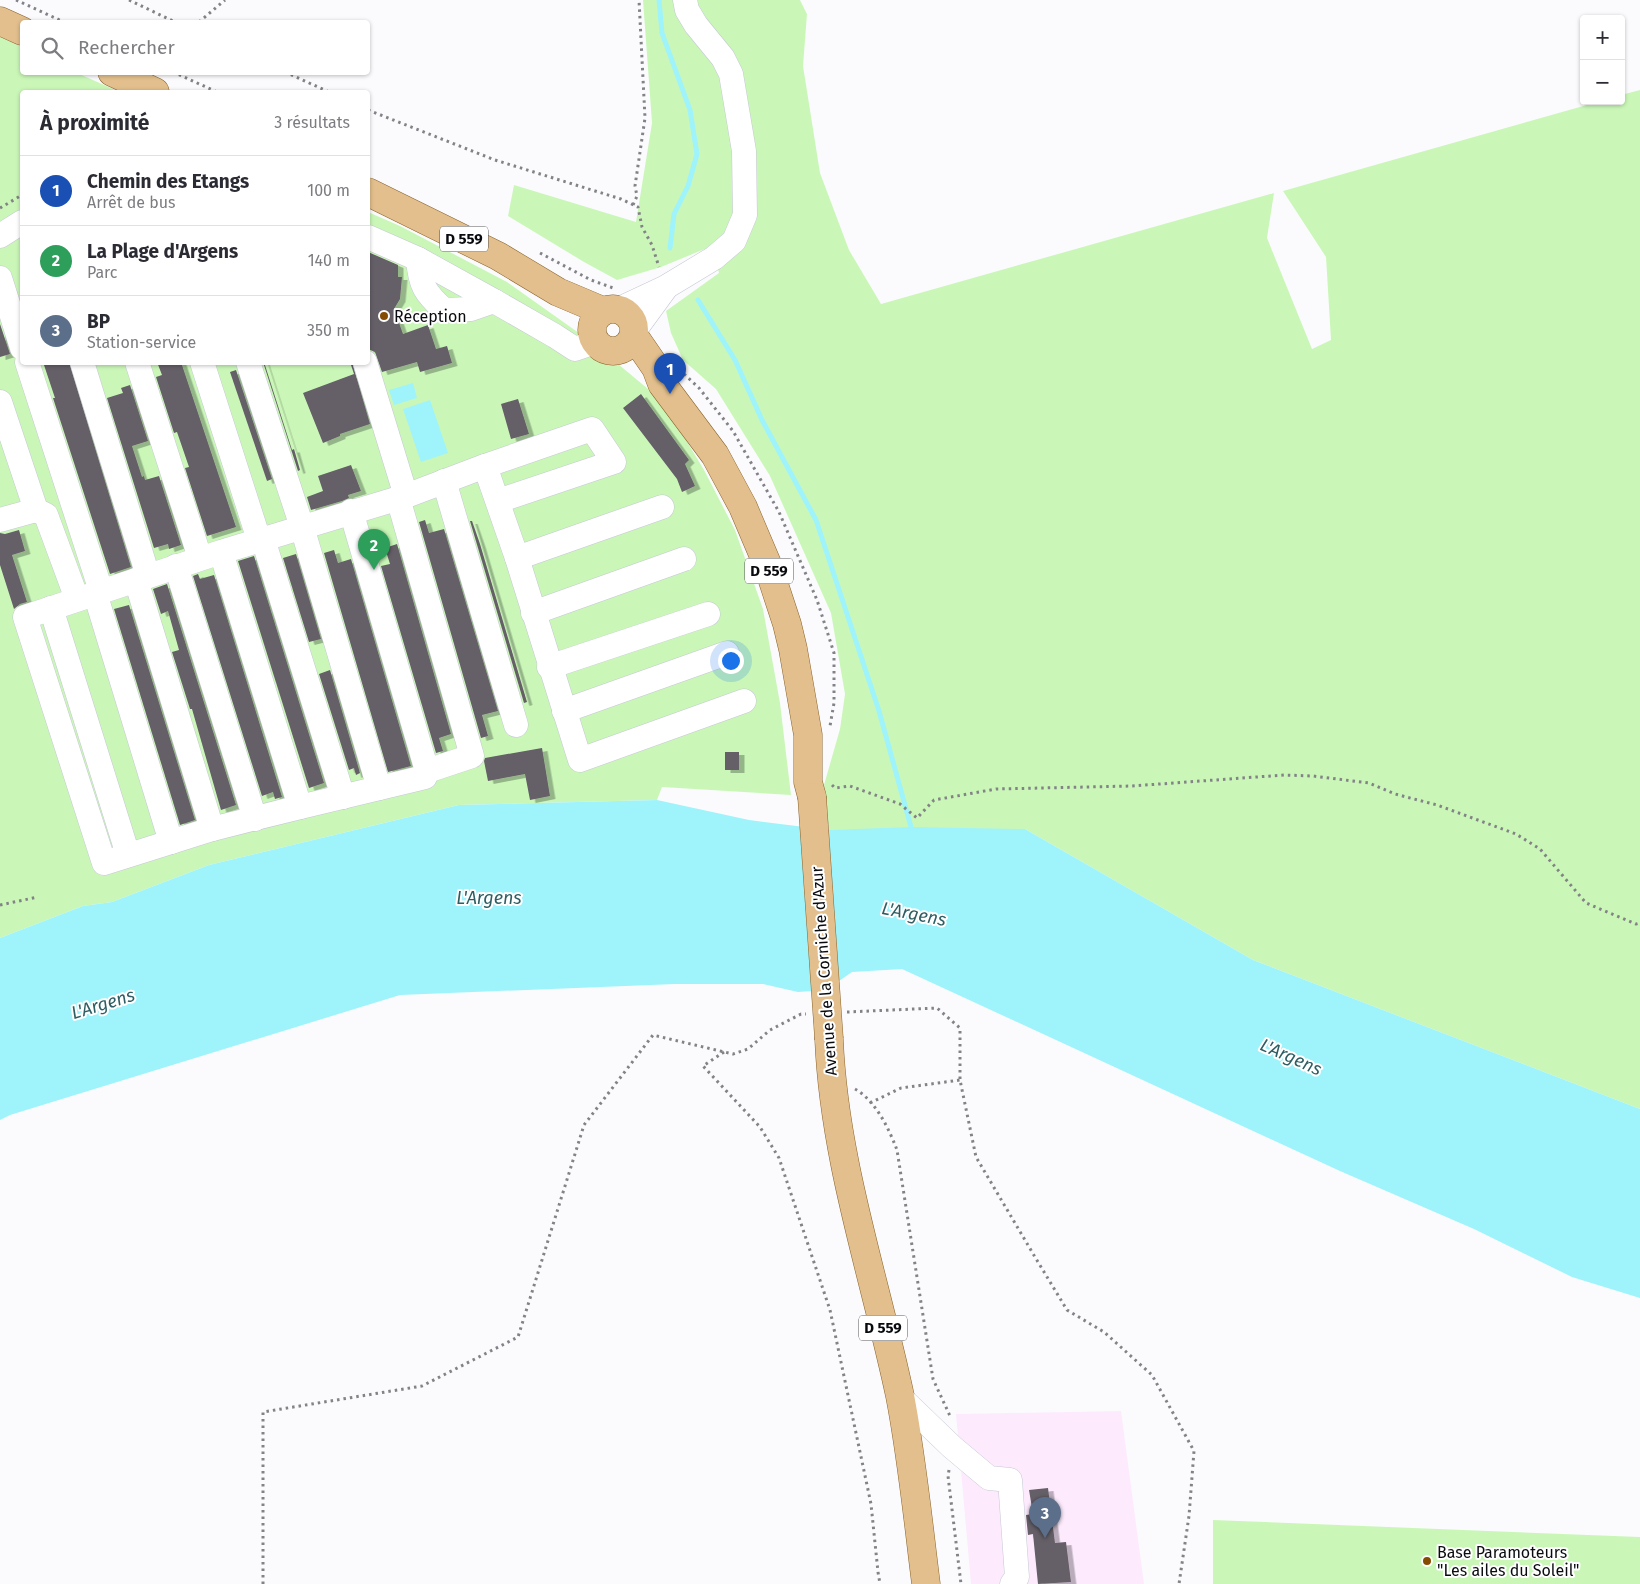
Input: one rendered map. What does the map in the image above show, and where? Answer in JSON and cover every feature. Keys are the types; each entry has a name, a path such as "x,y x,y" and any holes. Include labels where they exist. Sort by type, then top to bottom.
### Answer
{"main road":[{"path":"0,21 20,30"},
{"path":"118,75 151,90"},
{"name":"Avenue de la Corniche d'Azur","path":"370,193 498,256 558,292 613,330 662,384 715,455 743,507 768,566 788,624 795,658 808,735 808,782 821,790 830,1075 843,1156 900,1396 908,1441 926,1584"}],"street":[{"path":"370,238 418,259 575,349 613,330 671,283 714,258 734,241 745,215 744,151 730,74 723,58 696,25 687,10 685,0"},
{"path":"0,236 20,223"},
{"path":"418,259 419,275 429,296 444,310 471,309 494,301"},
{"path":"0,278 20,342"},
{"path":"28,365 91,595 171,842"},
{"path":"83,365 212,829"},
{"path":"139,365 210,555 300,807"},
{"path":"203,365 343,796"},
{"path":"249,365 302,527 379,788"},
{"path":"365,365 472,756 427,771"},
{"path":"0,402 36,510"},
{"path":"351,512 427,771 425,776 212,829 104,863 25,617 210,555 261,539 302,527 351,512 402,497 592,429 614,462 498,501"},
{"path":"485,466 517,558 532,613 580,760 744,701"},
{"path":"444,481 516,725"},
{"path":"517,558 662,507"},
{"path":"0,520 36,510 46,515 91,595"},
{"path":"532,613 684,559"},
{"path":"176,566 255,819"},
{"path":"550,666 708,614"},
{"path":"564,711 727,654"},
{"path":"900,1396 952,1448 989,1478 1010,1480 1017,1578 1012,1584"}],"path":[{"path":"16,0 60,20"},
{"path":"129,0 171,20"},
{"path":"201,20 225,0"},
{"path":"633,205 637,196 635,186 645,118 639,0"},
{"path":"180,75 213,90"},
{"path":"292,75 325,90"},
{"path":"370,111 496,160 621,199 638,207 642,227 652,245 664,280 671,283"},
{"path":"0,208 20,196"},
{"path":"821,790 850,786 900,804 917,818 934,800 996,789 1132,786 1284,775 1313,776 1369,783 1395,794 1438,805 1516,834 1540,849 1586,903 1636,924 1640,923"},
{"path":"0,905 38,897"},
{"path":"838,1013 938,1008 960,1028 960,1080 976,1157 1067,1310 1104,1332 1152,1375 1194,1451 1189,1516 1179,1584"},
{"path":"263,1584 263,1412 422,1386 518,1337 584,1125 652,1035 733,1054 748,1049 770,1030 801,1014 810,1014"},
{"path":"724,1052 703,1066 760,1127 779,1158 830,1310 871,1504 880,1584"},
{"path":"830,1075 862,1093 886,1123 898,1150 933,1379 953,1422"},
{"path":"870,1103 901,1088 960,1080"},
{"path":"950,1465 948,1476 961,1584"}],"shaded area":[{"path":"1121,1411 1144,1584 971,1584 956,1414"}],"green space":[{"path":"643,0 800,0 807,14 803,66 820,173 849,250 881,304 1274,193 1267,238 1312,349 1331,340 1326,257 1283,191 1587,105 1625,105 1625,94 1640,90 1640,1109 1253,960 1025,829 829,830 824,785 840,729 845,694 831,613 770,476 716,389 683,360 671,333 666,311 719,273 712,246 661,267 617,280 508,216 514,185 636,222 652,123"},
{"path":"0,37 20,46 20,75 82,75 115,90 20,90 20,365 370,365 370,213 400,226 507,282 593,343 648,389 677,425 704,470 735,530 763,609 780,703 791,795 662,787 657,800 459,805 209,865 112,902 83,906 0,938"},
{"name":"Base Paramoteurs \"Les ailes du Soleil\"","path":"1213,1520 1640,1537 1640,1584 1213,1584"}],"water":[{"path":"413,383 417,398 394,405 389,390"},
{"path":"430,400 448,453 421,462 403,409"},
{"name":"L'Argens","path":"657,800 749,820 829,830 911,827 1025,829 1253,960 1640,1109 1640,1298 1572,1277 1474,1229 1340,1171 902,969 852,972 826,990 798,992 763,984 675,984 400,995 10,1115 0,1120 0,938 83,906 112,902 209,865 459,805"}],"building":[{"path":"370,253 398,265 398,277 402,277 400,299 394,309 403,334 428,325 436,349 447,346 452,363 420,372 417,362 382,372 375,352 370,350"},
{"path":"0,324 10,354 0,357"},
{"path":"44,365 70,365 131,567 110,574 53,398 55,398"},
{"path":"158,365 182,365 236,527 207,536 185,468 189,467 177,432 174,433 156,377 162,375"},
{"path":"264,365 292,450 294,449 300,470 298,471"},
{"path":"351,365 353,365 370,424 340,434 340,436 323,443 303,393 354,374"},
{"path":"236,370 272,479 267,481 230,372"},
{"path":"130,385 148,441 132,446 142,477 144,476 145,480 159,476 181,545 169,549 168,544 154,548 107,398 123,393 121,388"},
{"path":"641,394 689,460 685,464 695,486 682,492 677,479 623,408"},
{"path":"518,399 529,434 511,439 501,404"},
{"path":"351,465 361,491 348,495 349,498 342,501 311,510 307,497 323,491 318,476"},
{"path":"425,520 429,533 444,529 498,711 482,715 488,736 481,738 419,522"},
{"path":"470,521 472,521 480,544 527,702 524,703"},
{"path":"19,530 25,551 12,555 27,602 20,604 14,609 0,565 0,533 5,534"},
{"path":"397,544 451,734 439,738 443,751 436,753 381,566 390,564 385,548"},
{"path":"334,550 338,563 351,559 411,766 388,772 324,553"},
{"path":"296,554 321,639 309,642 283,558"},
{"path":"254,556 324,783 309,788 238,561"},
{"path":"198,574 200,579 214,575 282,797 275,799 273,792 262,796 193,576"},
{"path":"167,584 236,805 221,810 192,709 190,709 172,652 179,650 168,611 161,614 153,589"},
{"path":"129,605 195,820 180,825 114,609"},
{"path":"330,670 360,773 356,775 354,768 349,770 319,674"},
{"path":"542,748 550,796 530,800 525,774 488,781 485,758"},
{"path":"725,752 739,752 739,770 725,770"},
{"path":"1048,1488 1055,1543 1066,1542 1071,1582 1038,1584 1033,1534 1028,1535 1026,1515 1033,1514 1029,1490"}],"waterway":[{"path":"659,0 662,33 690,110 697,154 688,186 674,214 670,248"},
{"path":"698,300 735,360 762,420 816,520 879,711 911,827 910,833"}],"place":[{"name":"Réception","path":"384,316"},
{"name":"Chemin des Etangs","path":"670,394"},
{"name":"La Plage d'Argens","path":"374,570"},
{"name":"BP","path":"1045,1538"},
{"name":"Base Paramoteurs \"Les ailes du Soleil\"","path":"1427,1561"}]}
